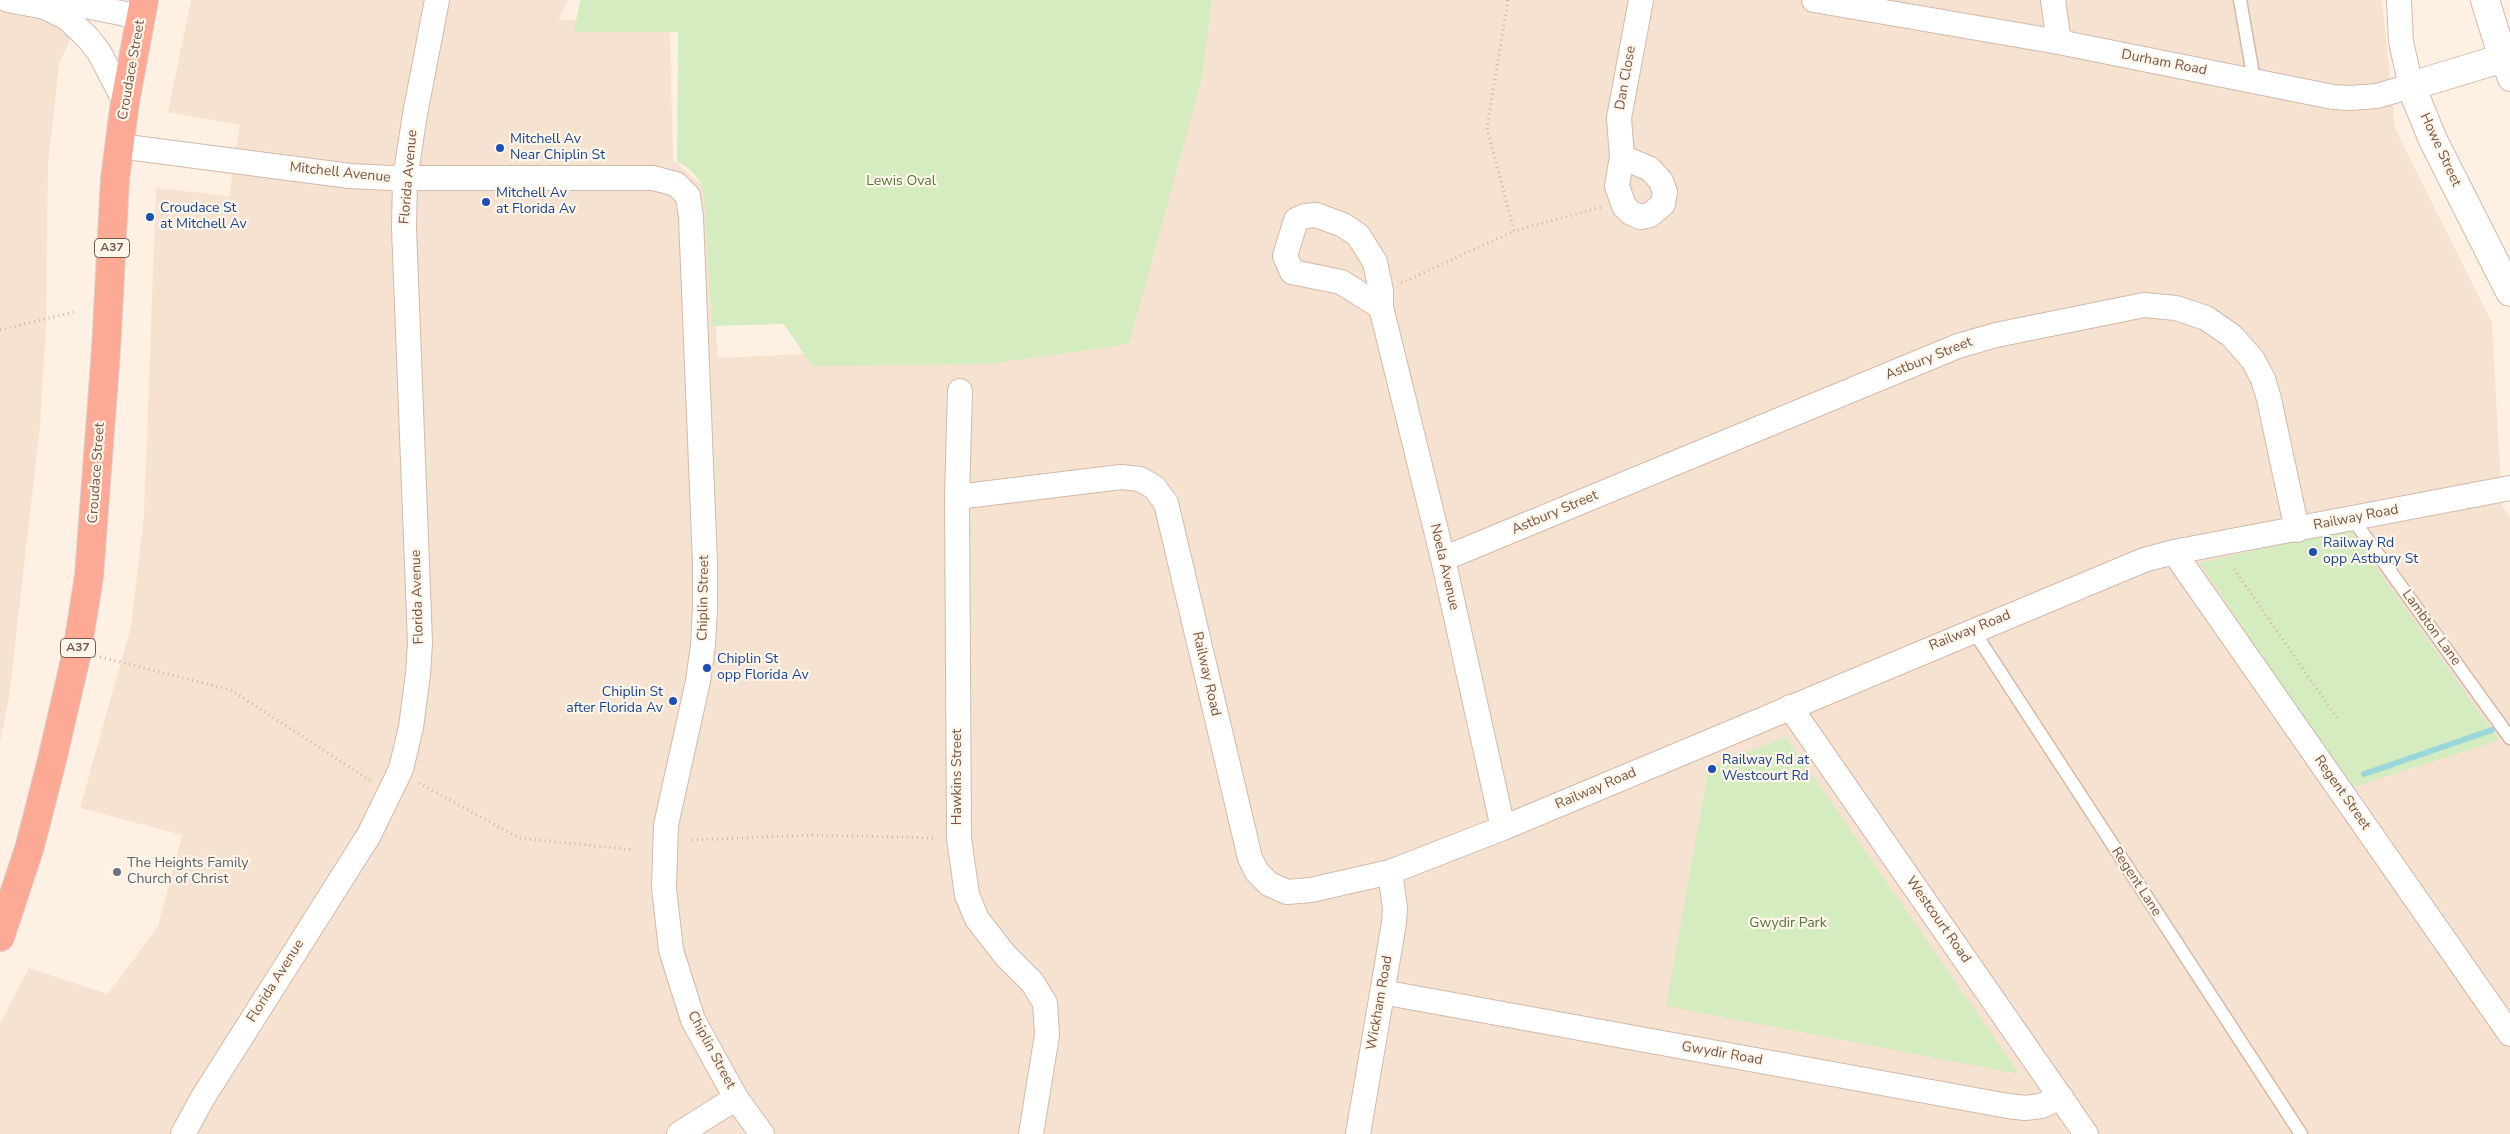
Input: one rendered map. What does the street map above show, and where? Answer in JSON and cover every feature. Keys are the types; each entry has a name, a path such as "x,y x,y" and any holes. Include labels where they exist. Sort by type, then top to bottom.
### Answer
{"highway":[{"name":"Croudace Street","path":"0,937 30,846 77,652 89,576 119,146 125,102 143,8"}],"main road":[{"path":"2485,0 2508,64"},
{"name":"Durham Road","path":"2412,86 2508,64"},
{"name":"Howe Street","path":"2412,86 2433,140 2510,292"}],"street":[{"path":"8,0 45,6 70,3 143,8"},
{"name":"Florida Avenue","path":"183,1134 202,1099 376,821 401,769 411,727 420,642 404,228 406,179 415,114 437,0"},
{"name":"Dan Close","path":"1622,157 1619,118 1641,0"},
{"name":"Durham Road","path":"1814,0 2059,42 2333,97 2377,96 2412,86"},
{"path":"2053,0 2059,42"},
{"name":"Howe Street","path":"2398,0 2401,42 2412,86"},
{"path":"45,6 72,22 88,38 99,52 125,102"},
{"name":"Mitchell Avenue","path":"119,146 350,176 406,179 653,178"},
{"name":"Chiplin Street","path":"653,178 676,184 688,196 690,204 705,562 704,645 691,717 666,825 663,859 666,916 671,950 692,1020 736,1098 762,1134"},
{"name":"Astbury Street","path":"1443,559 1958,346 1996,335 2144,305 2176,308 2206,318 2232,336 2253,360 2269,399 2297,530"},
{"name":"Noela Avenue","path":"1381,307 1443,559 1503,828"},
{"name":"Hawkins Street","path":"960,391 956,497 959,838 968,896 978,919 1005,955 1032,982 1045,1003 1047,1035 1031,1134"},
{"name":"Railway Road","path":"956,497 1121,477 1140,479 1154,487 1166,503 1250,858 1256,872 1269,884 1287,892 1312,890 1390,872 1503,828 2144,560 2174,552 2510,488"},
{"name":"Regent Street","path":"2174,552 2510,1034"},
{"name":"Westcourt Road","path":"1790,707 2086,1134"},
{"name":"Wickham Road","path":"1358,1134 1395,908 1390,872"},
{"name":"Gwydir Road","path":"1382,992 2008,1106 2025,1108 2041,1106 2061,1098"},
{"path":"679,1134 736,1098"}],"lane":[{"path":"2240,0 2254,80"},
{"name":"Lambton Lane","path":"2352,518 2510,738"},
{"name":"Regent Lane","path":"1973,630 2301,1134"}],"path":[{"path":"1508,0 1487,128 1514,231"},
{"path":"1399,284 1514,231 1603,207"},
{"path":"0,330 74,312"},
{"path":"2234,569 2339,722"},
{"path":"77,652 231,690 371,781"},
{"path":"419,783 519,838 634,850"},
{"path":"692,840 812,835 936,838"}],"shaded area":[{"path":"0,0 87,0 59,65 48,165 46,328 40,426 9,698 0,742"},
{"path":"191,0 568,0 559,19 670,30 673,160 705,188 718,358 1130,339 1206,0 2382,0 2395,128 2492,323 2502,506 2510,517 2510,1134 0,1134 0,1023 29,968 108,994 158,926 182,835 80,808 131,626 144,515 156,188 229,196 240,125 168,112"}],"green space":[{"name":"Lewis Oval","path":"580,0 1212,0 1202,78 1129,344 989,364 812,366 784,324 712,326 704,194 701,183 695,175 687,167 677,162 678,32 574,32"},
{"path":"2348,528 2499,740 2351,788 2200,563"},
{"name":"Gwydir Park","path":"1786,737 2019,1074 1666,1006 1709,767"}],"waterway":[{"path":"2364,774 2492,730"}],"place":[{"name":"Mitchell Av Near Chiplin St","path":"500,148"},
{"name":"Mitchell Av at Florida Av","path":"486,202"},
{"name":"Croudace St at Mitchell Av","path":"150,217"},
{"name":"Railway Rd opp Astbury St","path":"2313,552"},
{"name":"Chiplin St opp Florida Av","path":"707,668"},
{"name":"Chiplin St after Florida Av","path":"673,701"},
{"name":"Railway Rd at Westcourt Rd","path":"1712,769"},
{"name":"The Heights Family Church of Christ","path":"117,872"}]}
